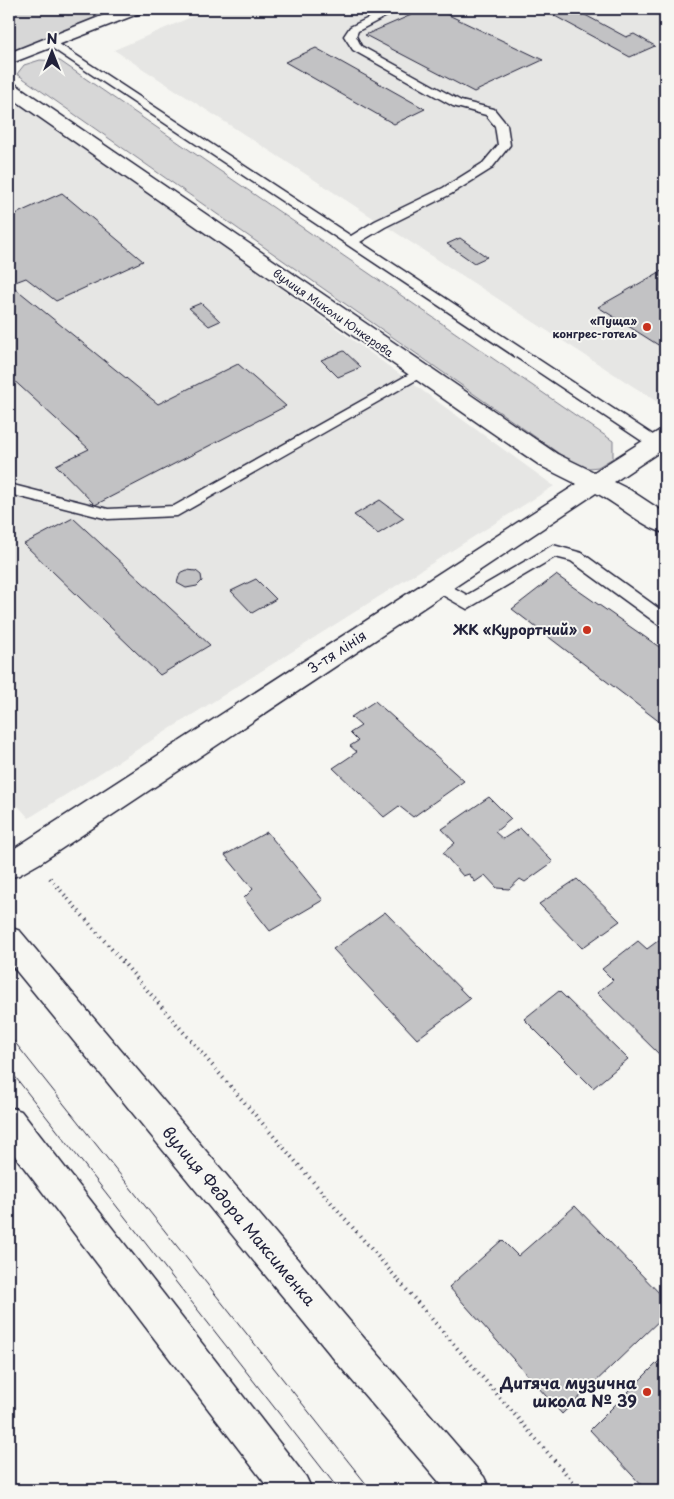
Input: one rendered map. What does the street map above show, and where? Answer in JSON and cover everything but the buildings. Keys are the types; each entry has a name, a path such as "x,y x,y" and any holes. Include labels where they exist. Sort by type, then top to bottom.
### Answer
{"street":[{"path":"9,59 134,9"},
{"name":"вулиця Миколи Юнкерова","path":"9,88 549,460 622,496 665,525"},
{"name":"3-тя лінія","path":"19,860 594,483 662,443"},
{"name":"вулиця Федора Максименка","path":"9,940 352,1351 471,1490"},
{"path":"9,1122 293,1490"}],"lane":[{"path":"351,242 380,224 447,191 487,166 504,145 501,124 490,112 457,104 357,48 350,36 354,29 395,9"},
{"path":"49,42 351,242 662,443"},
{"path":"9,489 108,514 177,511 420,372"},
{"path":"438,585 467,603 553,551 576,557 665,621"}],"path":[{"path":"19,860 580,1490"}],"shaded area":[{"path":"9,9 58,9 68,15 84,9 123,9 9,54"},
{"path":"210,9 665,9 665,407 114,50"},
{"path":"40,60 60,61 613,441 613,458 598,467 581,469 17,74 24,65"},
{"path":"9,91 554,486 29,818 9,796"}],"tram line":[{"path":"9,1035 371,1490"},
{"path":"9,1069 339,1490"}],"place":[{"name":"«Пуща» конгрес-готель","path":"647,327"},
{"name":"ЖК «Курортний»","path":"587,630"},
{"name":"Дитяча музична школа № 39","path":"647,1392"}]}
